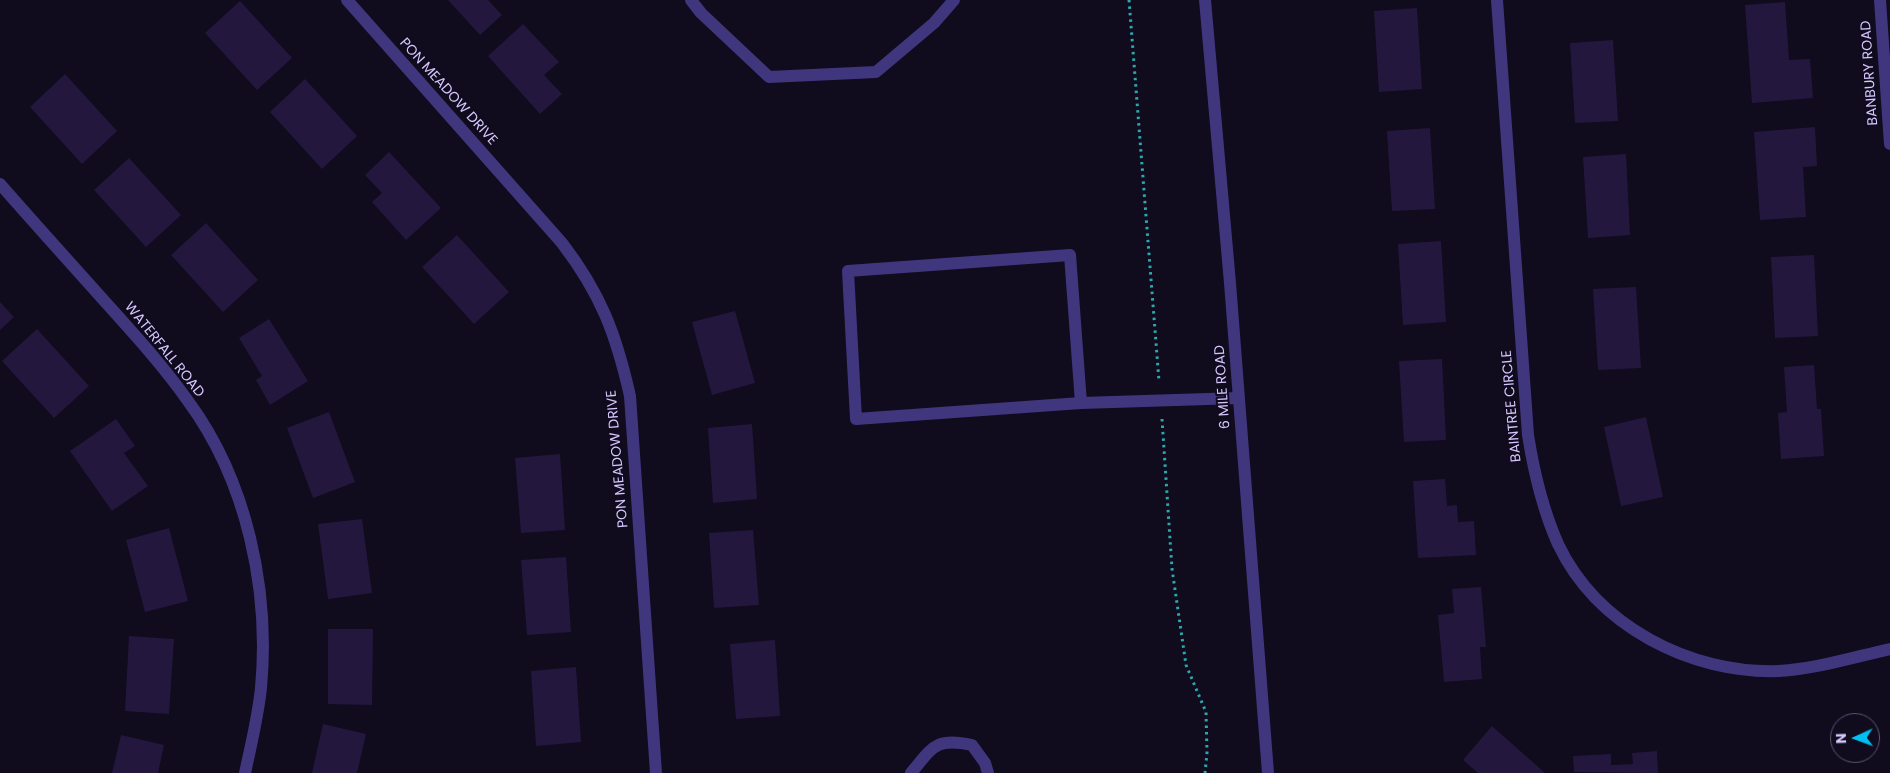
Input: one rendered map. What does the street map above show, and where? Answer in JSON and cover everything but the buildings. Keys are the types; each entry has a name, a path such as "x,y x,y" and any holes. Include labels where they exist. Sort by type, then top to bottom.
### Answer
{"street":[{"name":"PON MEADOW DRIVE","path":"347,0 562,242 586,276 608,320 619,348 630,396 656,773"},
{"path":"691,0 700,13 769,77 876,72 934,22 954,0"},
{"name":"6 MILE ROAD","path":"1205,0 1239,398 1268,773"},
{"name":"BAINTREE CIRCLE","path":"1497,0 1528,435 1535,476 1543,507 1559,545 1575,571 1595,597 1615,616 1644,637 1698,661 1752,671 1780,671 1816,666 1890,648"},
{"name":"BANBURY ROAD","path":"1880,0 1890,144"},
{"name":"WATERFALL ROAD","path":"0,184 155,359 189,402 218,451 236,493 253,556 260,595 263,642 260,696 245,773"},
{"path":"1080,403 1070,255 848,271 856,419 1080,403 1239,398"},
{"path":"911,773 935,744 953,741 972,745 985,763 988,773"}]}
